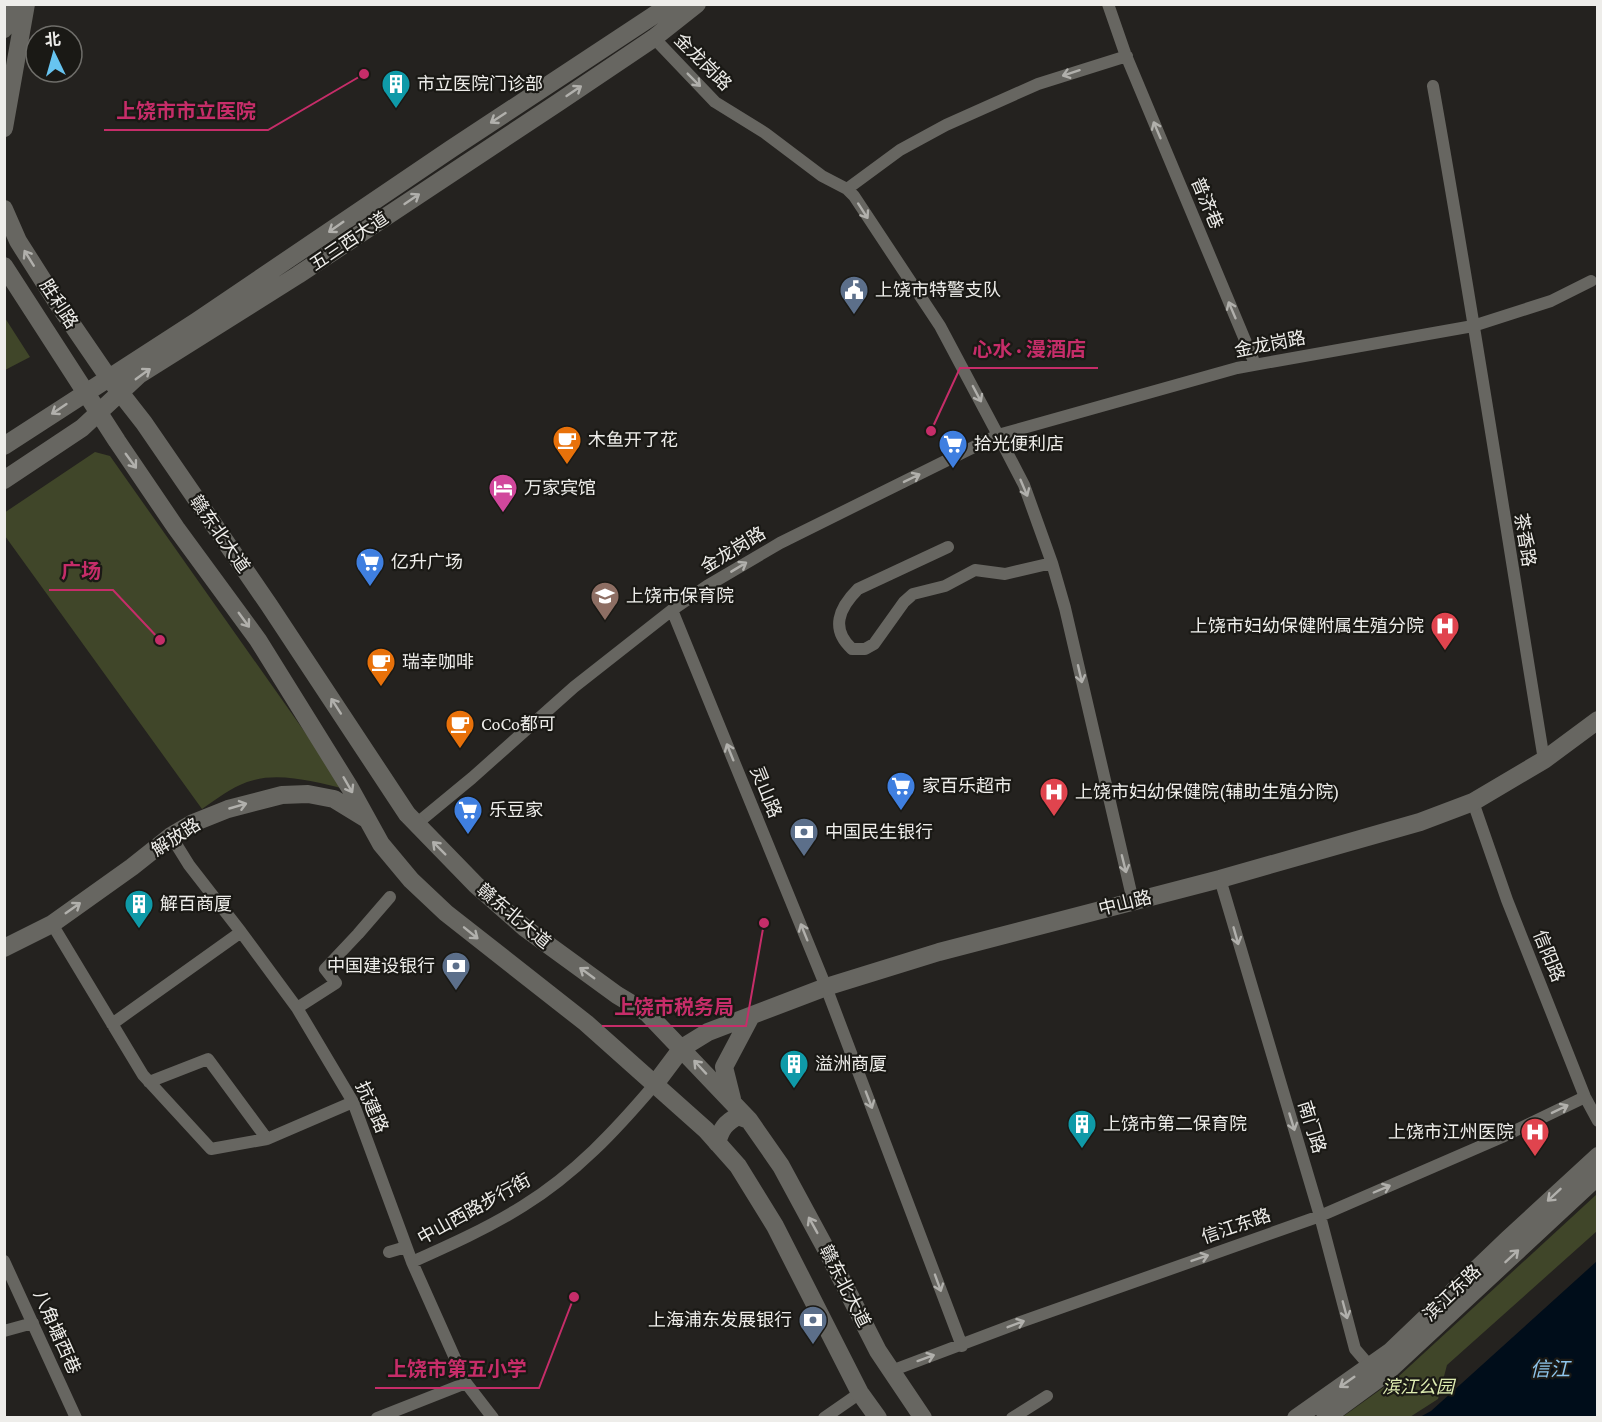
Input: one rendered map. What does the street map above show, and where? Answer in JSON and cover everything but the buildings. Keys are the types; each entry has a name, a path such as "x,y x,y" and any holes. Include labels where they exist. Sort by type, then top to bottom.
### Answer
{"main road":[{"path":"4,29 10,4"},
{"path":"4,128 26,4"},
{"name":"五三西大道","path":"4,446 197,321 670,4"},
{"name":"五三西大道","path":"4,480 82,428 139,375 298,275 654,38 697,4"},
{"name":"胜利路","path":"4,210 18,242 120,394"},
{"name":"胜利路","path":"4,266 176,528 258,640 350,789 381,844 411,880 446,913 586,1023 655,1084 738,1166 775,1226 860,1393 878,1418"},
{"name":"赣东北大道","path":"120,394 144,423 256,586 415,825 476,885 525,928 617,995 647,1013 749,1120 781,1166 878,1351 923,1418"},
{"name":"中山路","path":"655,1084 682,1048 708,1032 826,987 939,952 1220,879 1420,822 1473,802 1544,760 1598,720"},
{"name":"解放路","path":"4,948 51,924 132,867 171,836 193,823 228,809 282,795 308,794 333,799 366,819"},
{"path":"733,1101 724,1067 751,1016"},
{"path":"717,1143 720,1130 728,1121 738,1116 749,1120"},
{"name":"滨江东路","path":"1296,1418 1375,1372 1391,1351 1598,1156"},
{"name":"滨江东路","path":"1325,1418 1598,1176"}],"street":[{"name":"普济巷","path":"1108,4 1127,56 1255,364"},
{"name":"金龙岗路","path":"654,38 715,102 765,133 822,176 847,189 854,196 940,326 1024,485 1052,563 1065,608 1133,901"},
{"path":"847,189 900,150 946,125 1038,84 1127,56"},
{"name":"茶香路","path":"1433,86 1472,308 1473,326 1544,760"},
{"name":"金龙岗路","path":"415,825 472,778 567,693 672,610 707,586 780,543 998,435 1255,364 1473,326 1551,301 1591,281"},
{"path":"948,547 858,589 846,603 839,621 840,633 845,642 852,649 865,648 874,644 904,602 913,594 945,586 975,570 1005,574 1052,563"},
{"name":"灵山路","path":"672,610 826,987 962,1346"},
{"name":"信阳路","path":"1473,802 1507,900 1585,1097 1598,1121"},
{"name":"抗建路","path":"171,836 189,865 297,1008 353,1102 412,1262 466,1383 493,1418"},
{"name":"南门路","path":"1220,879 1320,1216 1355,1349 1375,1372"},
{"path":"297,1008 336,983 325,969 390,897"},
{"path":"51,924 143,1076 211,1149 267,1139 353,1102"},
{"path":"112,1024 241,932"},
{"path":"149,1082 208,1059 267,1139"},
{"name":"中山西路步行街","path":"412,1262 524,1206 558,1181 611,1135 655,1084"},
{"name":"信江东路","path":"891,1371 1095,1295 1320,1216 1502,1137 1585,1097"},
{"path":"389,1252 406,1247"},
{"name":"八角塘西巷","path":"4,1261 76,1418"},
{"path":"4,1331 33,1323"},
{"path":"377,1418 466,1383"},
{"path":"824,1418 860,1393"},
{"path":"1012,1418 1047,1396"}],"green space":[{"path":"5,318 30,357 4,370"},
{"path":"95,452 110,456 345,789 321,783 271,777 235,787 202,809 5,536 4,513"},
{"name":"滨江公园","path":"1597,1194 1597,1231 1447,1365 1438,1399 1410,1417 1341,1418 1398,1377"}],"water":[{"name":"信江","path":"1597,1261 1597,1417 1420,1417 1431,1411"}],"place":[{"name":"上饶市市立医院","path":"364,74"},
{"name":"市立医院门诊部","path":"396,110"},
{"name":"上饶市特警支队","path":"854,316"},
{"name":"心水 · 漫酒店","path":"931,431"},
{"name":"木鱼开了花","path":"567,466"},
{"name":"拾光便利店","path":"953,470"},
{"name":"万家宾馆","path":"503,514"},
{"name":"亿升广场","path":"370,588"},
{"name":"上饶市保育院","path":"605,622"},
{"name":"广场","path":"160,640"},
{"name":"上饶市妇幼保健附属生殖分院","path":"1445,652"},
{"name":"瑞幸咖啡","path":"381,688"},
{"name":"CoCo都可","path":"460,750"},
{"name":"家百乐超市","path":"901,812"},
{"name":"上饶市妇幼保健院(辅助生殖分院)","path":"1054,818"},
{"name":"乐豆家","path":"468,836"},
{"name":"中国民生银行","path":"804,858"},
{"name":"上饶市税务局","path":"764,923"},
{"name":"解百商厦","path":"139,930"},
{"name":"中国建设银行","path":"456,992"},
{"name":"溢洲商厦","path":"794,1090"},
{"name":"上饶市第二保育院","path":"1082,1150"},
{"name":"上饶市江州医院","path":"1535,1158"},
{"name":"上饶市第五小学","path":"574,1297"},
{"name":"上海浦东发展银行","path":"813,1346"}]}
